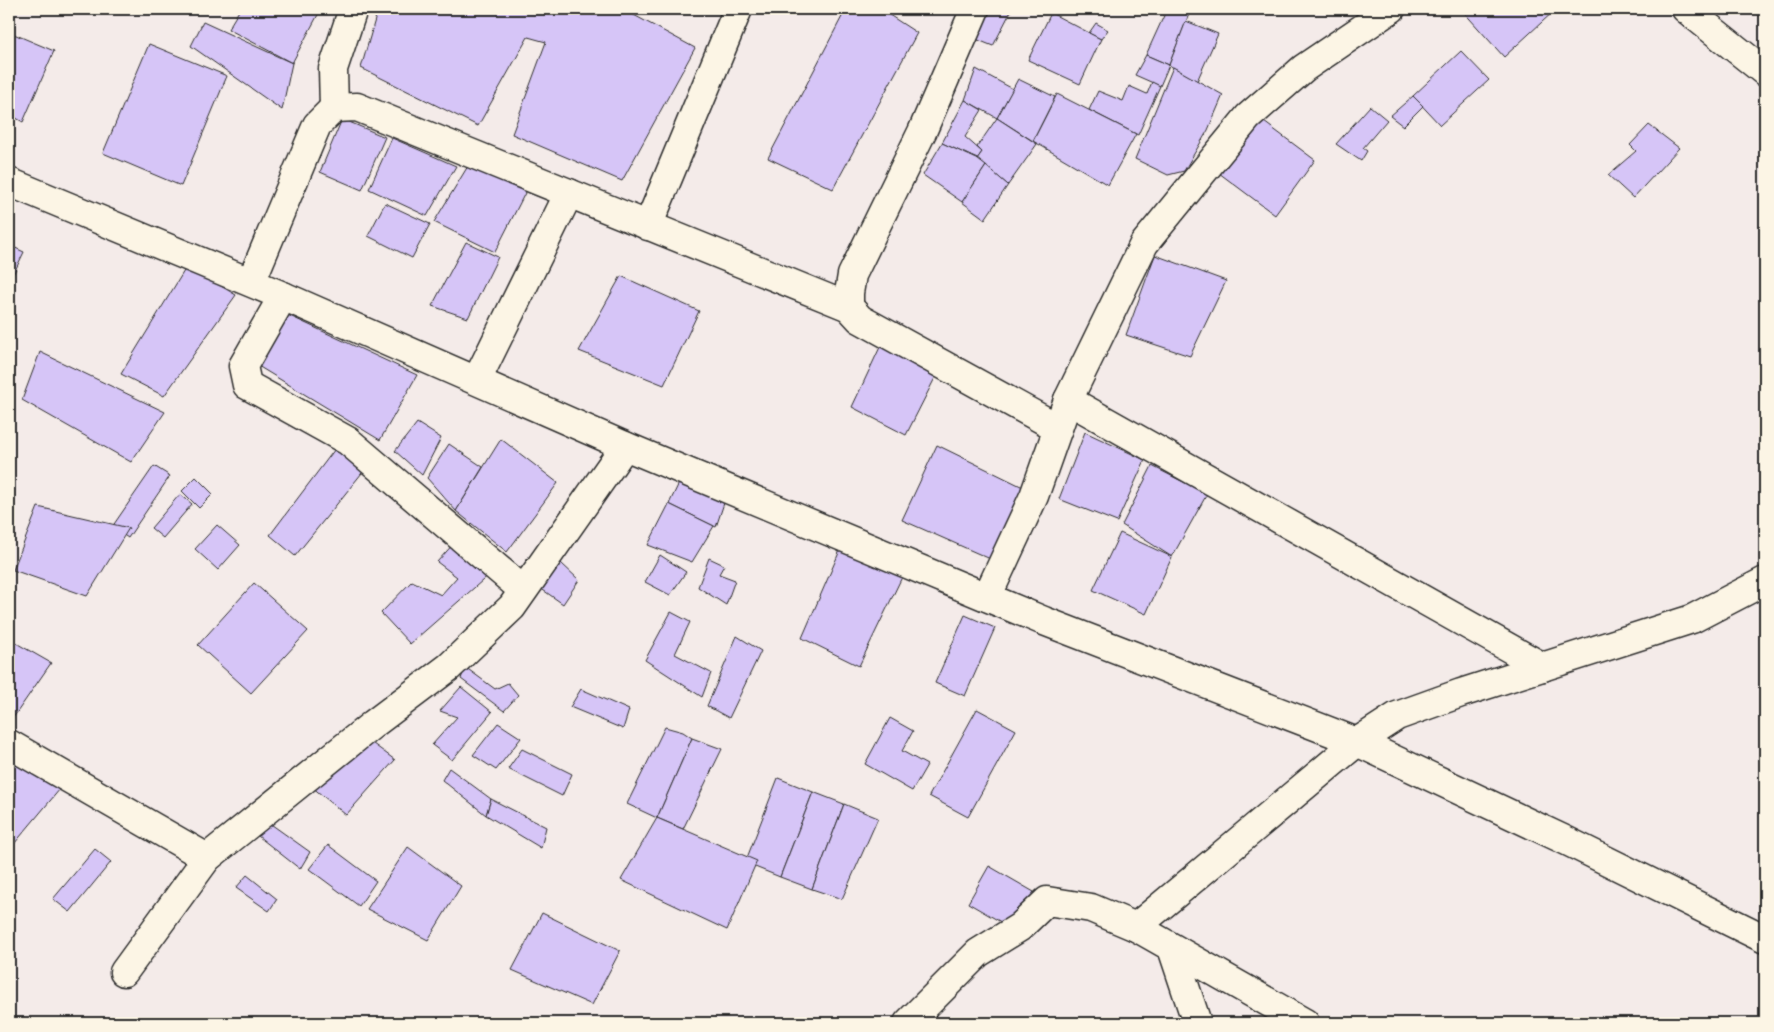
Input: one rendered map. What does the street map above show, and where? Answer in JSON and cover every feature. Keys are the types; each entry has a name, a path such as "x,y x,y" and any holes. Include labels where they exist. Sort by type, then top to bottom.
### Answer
{"street":[{"path":"334,108 333,69 354,9"},
{"path":"648,226 738,9"},
{"path":"849,307 852,275 922,132 975,9"},
{"path":"987,597 1034,496 1068,400 1144,244 1248,117 1304,68 1391,9"},
{"path":"1686,9 1765,72"},
{"path":"251,282 317,125 334,108 357,107 849,307 860,319 1058,428"},
{"path":"9,182 251,282 625,446 987,597 1357,742 1566,841 1765,939"},
{"path":"477,380 569,193"},
{"path":"283,296 244,366 247,385 348,440 523,590"},
{"path":"1068,400 1543,667"},
{"path":"124,972 208,858 372,725 449,667 512,606 625,446"},
{"path":"1136,927 1357,742 1397,716 1692,619 1765,581"},
{"path":"9,744 208,858"},
{"path":"908,1023 978,953 1020,927 1047,901 1091,908 1136,927 1305,1023"},
{"path":"1172,948 1197,1023"}],"building":[{"path":"240,9 321,9 292,63 228,29"},
{"path":"378,9 634,9 632,14 695,48 622,181 512,134 546,42 528,37 478,126 361,68"},
{"path":"846,9 880,9 917,33 833,189 768,158"},
{"path":"986,9 1012,9 993,46 973,38"},
{"path":"1167,9 1191,9 1169,65 1146,55"},
{"path":"1461,9 1552,9 1554,11 1504,57"},
{"path":"1051,13 1101,39 1080,84 1028,60"},
{"path":"1186,21 1218,34 1197,81 1169,65"},
{"path":"203,22 292,63 282,110 191,46"},
{"path":"1096,23 1108,30 1101,39 1089,33"},
{"path":"9,32 54,51 23,122 9,114"},
{"path":"149,44 227,76 181,186 103,153"},
{"path":"1461,51 1489,80 1440,125 1413,96"},
{"path":"1146,55 1169,65 1160,86 1135,75"},
{"path":"1173,67 1223,95 1208,130 1184,171 1168,175 1135,159"},
{"path":"976,69 1013,89 997,118 965,100"},
{"path":"1018,79 1055,97 1033,141 997,118"},
{"path":"1152,82 1160,86 1138,135 1089,110 1098,91 1123,101 1129,86 1147,94"},
{"path":"1057,94 1136,134 1108,185 1033,141"},
{"path":"1413,96 1423,106 1403,126 1390,116"},
{"path":"965,100 982,110 965,137 982,152 977,159 942,143"},
{"path":"1370,106 1387,120 1363,148 1367,151 1361,161 1336,144"},
{"path":"997,118 1037,144 1008,185 977,159 982,152 977,147"},
{"path":"342,119 385,137 362,190 320,172"},
{"path":"1260,119 1315,160 1275,215 1219,173"},
{"path":"1649,125 1679,148 1633,198 1608,175 1636,151 1630,145"},
{"path":"392,138 456,166 427,216 369,189"},
{"path":"942,143 977,159 986,166 962,202 923,175"},
{"path":"468,166 526,191 495,252 434,222"},
{"path":"986,166 1008,185 985,219 962,202"},
{"path":"385,203 430,224 412,258 368,236"},
{"path":"466,242 498,257 468,318 432,306"},
{"path":"9,245 24,252 9,283"},
{"path":"1155,255 1226,281 1190,356 1126,335"},
{"path":"187,266 236,295 164,396 121,374"},
{"path":"621,276 699,311 664,385 579,351"},
{"path":"279,311 417,375 380,440 253,363"},
{"path":"881,345 937,374 906,435 852,407"},
{"path":"40,352 165,412 131,462 22,400"},
{"path":"417,423 441,438 422,475 395,451"},
{"path":"1085,432 1145,460 1117,522 1059,499"},
{"path":"501,439 558,483 507,552 456,511"},
{"path":"449,444 483,467 456,511 427,478"},
{"path":"338,445 366,468 295,556 270,535"},
{"path":"937,445 1027,489 995,561 902,520"},
{"path":"154,466 170,476 128,538 112,527"},
{"path":"1152,466 1207,494 1172,557 1122,525"},
{"path":"196,477 213,494 199,508 182,491"},
{"path":"680,481 724,503 716,527 669,504"},
{"path":"180,494 192,504 163,538 151,528"},
{"path":"669,504 714,526 692,562 648,545"},
{"path":"38,507 129,528 87,596 13,570"},
{"path":"217,525 240,545 218,570 195,549"},
{"path":"1120,533 1172,557 1146,614 1093,590"},
{"path":"456,541 491,573 410,644 381,613 412,581 441,595 457,577 437,562"},
{"path":"841,548 902,577 859,666 802,638"},
{"path":"660,555 686,572 670,595 645,582"},
{"path":"709,558 724,565 719,574 735,580 726,605 698,587"},
{"path":"561,563 579,580 563,604 540,588"},
{"path":"254,583 308,631 251,693 198,645"},
{"path":"671,612 690,622 675,654 711,673 702,697 645,660"},
{"path":"965,615 995,628 965,696 935,683"},
{"path":"737,636 761,651 729,718 707,706"},
{"path":"9,639 51,663 13,718 9,716"},
{"path":"465,667 495,689 508,683 518,695 504,711 461,679"},
{"path":"461,687 492,712 452,760 432,745 457,717 440,711"},
{"path":"581,689 629,710 623,729 570,707"},
{"path":"977,709 1016,730 968,817 929,796"},
{"path":"890,718 913,731 902,751 927,765 912,791 865,764"},
{"path":"498,723 521,738 496,770 473,755"},
{"path":"665,727 683,732 692,738 657,818 627,804"},
{"path":"365,738 395,760 346,815 306,782"},
{"path":"692,738 722,749 683,829 657,818"},
{"path":"522,749 572,774 562,796 508,769"},
{"path":"17,754 65,783 9,850 9,767"},
{"path":"449,768 491,799 486,815 442,780"},
{"path":"778,778 813,792 780,877 745,863"},
{"path":"813,792 844,804 812,889 780,877"},
{"path":"491,799 546,827 541,848 486,815"},
{"path":"844,804 878,818 842,899 812,889"},
{"path":"261,817 310,852 300,869 249,829"},
{"path":"657,818 757,861 727,930 621,880"},
{"path":"328,845 376,881 359,906 309,869"},
{"path":"408,847 461,886 428,940 367,909"},
{"path":"95,849 111,862 70,912 53,899"},
{"path":"989,866 1034,892 1013,929 968,903"},
{"path":"247,875 277,899 269,911 236,888"},
{"path":"542,913 620,951 592,1005 512,970"}]}
